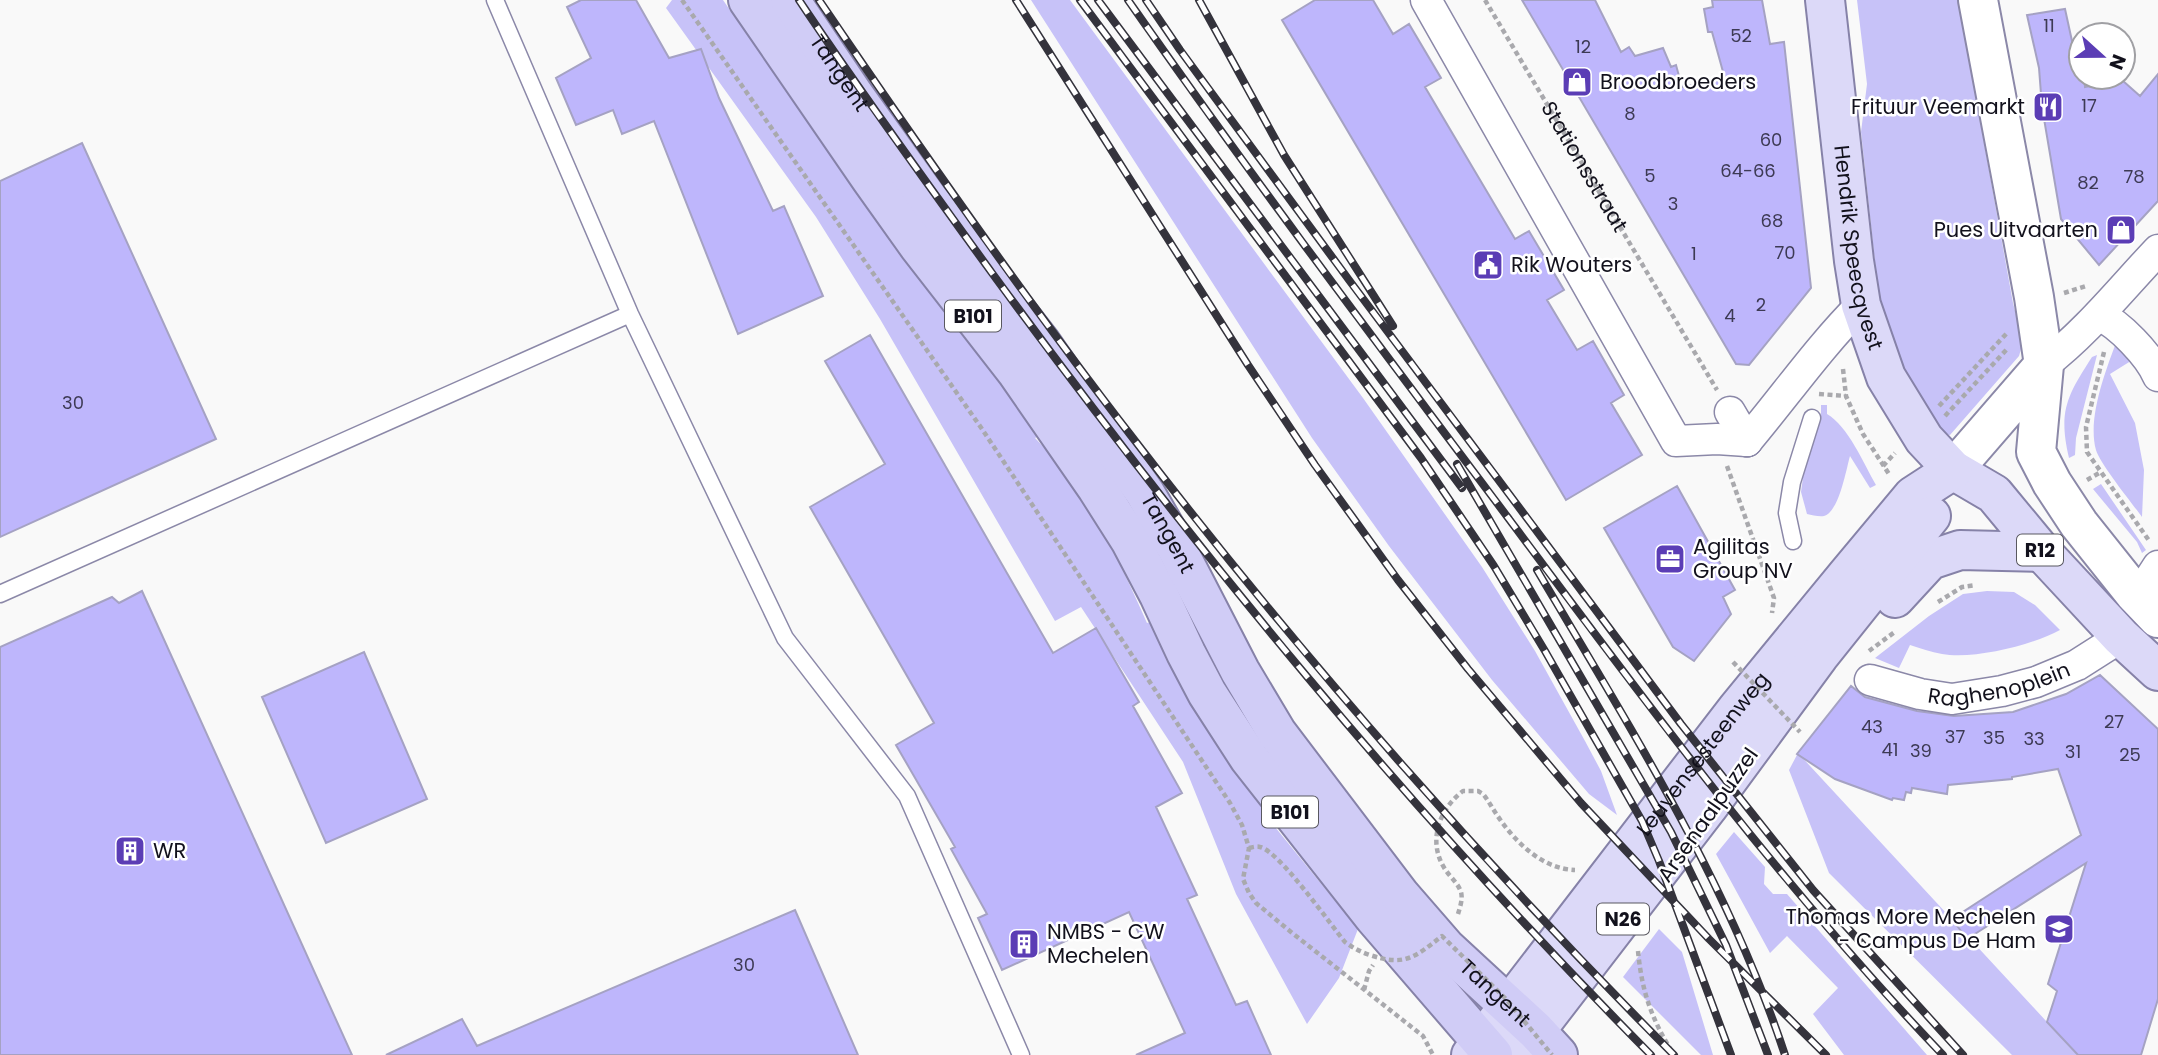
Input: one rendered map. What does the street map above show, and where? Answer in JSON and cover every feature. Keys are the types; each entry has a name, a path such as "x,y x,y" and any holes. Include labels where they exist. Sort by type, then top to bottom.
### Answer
{"highway":[{"name":"Tangent","path":"748,0 871,179 1016,370 1097,488 1154,584 1207,693 1249,758 1481,1050"},
{"name":"Tangent","path":"790,0 853,95 929,200 1041,343 1145,492 1177,547 1240,671 1277,733 1401,895 1446,948 1534,1040"}],"main road":[{"name":"Hendrik Speecqvest","path":"1825,0 1861,305 1886,377 1920,434 1953,470"},
{"name":"Leuvensesteenweg","path":"1534,1040 1737,709 1913,496 1953,470"},
{"name":"Leuvensesteenweg","path":"1481,1050 1534,1040 1828,646 1937,508 1953,470"},
{"name":"R12","path":"1953,470 1994,494 2042,552 2158,671"},
{"path":"1828,646 1891,603 1930,560 1960,550 2042,552"}],"street":[{"path":"1426,0 1676,441 1747,441"},
{"name":"R12","path":"1978,0 2036,307 2054,358 2036,452 2052,483 2079,524 2150,580"},
{"path":"2054,358 2105,318 2158,250"},
{"path":"1747,441 1827,341 1861,305"},
{"path":"2105,318 2153,365 2158,376"},
{"name":"Leuvensesteenweg","path":"1953,470 2054,358"},
{"path":"1730,412 1747,441"},
{"name":"Raghenoplein","path":"1870,680 1920,694 1952,699 2002,691 2036,682 2077,665 2121,636"}],"lane":[{"path":"495,0 630,314 785,638 907,796 1021,1055"},
{"path":"0,594 630,314"},
{"path":"1793,541 1787,513 1792,482 1812,418"}],"path":[{"path":"682,0 982,429 1230,803 1242,825 1249,848 1244,883 1256,902 1291,933 1423,1036 1433,1055"},
{"name":"Stationsstraat","path":"1485,0 1730,412"},
{"path":"1846,396 1863,434 1889,475 1920,434 2012,328 2036,307"},
{"path":"1883,466 1920,434 2036,307"},
{"path":"2105,318 2086,427 2087,452 2150,580"},
{"path":"1717,439 1774,598 1772,617"},
{"path":"1733,662 1800,732"},
{"path":"1461,902 1460,889 1443,867 1436,844 1445,808 1463,791 1478,791 1483,794 1504,824 1542,861 1560,869 1583,868"},
{"path":"1249,848 1261,847 1274,856 1345,942 1353,948 1390,961 1404,960 1420,953 1442,936 1506,999 1534,1040"},
{"path":"1637,944 1641,982 1657,1027 1674,1055"},
{"path":"1364,990 1369,971 1378,958"}],"shaded area":[{"path":"672,0 723,0 891,242 1044,433 1035,438 1070,480 1099,525 1147,623 1204,593 1275,815 1275,827 1358,929 1339,978 1307,1024 1236,894 1183,762 1081,607 1055,621 880,319 816,217 666,8"},
{"path":"1031,0 1070,0 1363,398 1482,567 1535,651 1601,771 1617,815 1589,794 1492,680 1389,546 1312,438"},
{"path":"1857,0 1960,0 2013,303 2023,342 2019,356 1950,435 1937,433 1900,368 1879,300 1861,132 1867,84"},
{"path":"2117,340 2134,359 2110,374 2135,423 2144,470 2142,517 2103,464 2096,450 2094,437 2099,394"},
{"path":"2097,355 2076,438 2075,455 2069,458 2064,428 2067,404 2083,371 2092,357"},
{"path":"1821,405 1827,405 1827,414 1849,436 1876,485 1870,488 1850,456 1834,507 1824,516 1807,514 1801,492 1805,463 1821,419"},
{"path":"2101,484 2146,550 2142,553 2137,542 2093,489"},
{"path":"2014,592 2035,605 2060,630 2019,646 1970,655 1942,654 1910,645 1899,668 1875,658 1929,616 1963,594"},
{"path":"1798,753 2078,1055 2012,1055 1829,873 1789,770"},
{"path":"1734,832 1765,867 1764,884 1773,894 1787,894 1927,1055 1844,1055 1813,1014 1838,988 1787,936 1770,953 1716,854"},
{"path":"1659,929 1682,952 1713,1055 1701,1055 1623,977"}],"building":[{"path":"581,0 636,0 669,58 701,49 719,98 773,211 784,206 823,296 738,334 654,121 622,134 613,110 576,125 556,78 591,58 567,7"},
{"name":"Rik Wouters","path":"1315,0 1373,0 1393,34 1409,24 1441,78 1425,87 1515,239 1529,231 1564,290 1547,300 1577,350 1593,341 1624,395 1611,403 1642,455 1566,500 1282,20"},
{"path":"1522,0 1595,0 1621,52 1629,47 1635,56 1663,48 1671,67 1676,65 1682,87 1725,79 1712,32 1708,32 1704,9 1713,7 1712,0 1762,0 1770,44 1784,42 1811,288 1749,365 1736,364"},
{"path":"2065,9 2068,21 2067,91 2134,91 2140,96 2158,74 2158,201 2099,265 2061,219 2042,107 2039,68 2027,15"},
{"path":"82,143 216,439 0,537 0,181"},
{"path":"870,335 1053,653 1096,628 1139,702 1133,706 1182,793 1156,807 1197,895 1187,899 1236,1005 1247,1001 1271,1055 1136,1055 1185,1033 1129,912 1002,970 978,918 987,914 951,849 955,847 896,745 934,723 810,507 885,464 825,361"},
{"name":"Agilitas Group NV","path":"1677,486 1735,590 1723,597 1731,614 1694,661 1673,647 1604,528"},
{"name":"WR","path":"142,591 352,1055 0,1055 0,647 112,597 119,603"},
{"path":"364,652 427,799 326,843 262,697"},
{"path":"2100,675 2158,729 2158,999 2141,1055 2078,1055 2047,1022 2057,991 2048,984 2086,863 1967,939 1952,919 2081,835 2058,769 2012,779 1948,785 1947,794 1912,788 1911,793 1906,792 1904,800 1892,800 1835,779 1797,754 1851,686 1865,697 1917,711 1954,716 2013,712 2066,694"},
{"path":"795,910 858,1055 386,1055 462,1019 477,1046"}],"railway":[{"path":"799,0 992,273 1226,578 1474,869 1651,1055"},
{"path":"819,0 1049,327 1193,515 1324,675 1392,753 1531,906 1674,1055"},
{"path":"1016,0 1248,365 1315,465 1398,580 1468,669 1581,803 1709,939 1826,1055"},
{"path":"1080,0 1421,458 1494,566 1642,821 1731,1055"},
{"path":"1098,0 1462,488"},
{"path":"1128,0 1316,261 1665,726 1827,927 1943,1055"},
{"path":"1146,0 1349,280 1681,724 1813,890 1963,1055"},
{"path":"1199,0 1284,155 1393,326"},
{"path":"1457,464 1671,832 1726,945 1768,1055"},
{"path":"1537,570 1641,746 1706,867 1762,991 1785,1055"}],"place":[{"name":"Broodbroeders","path":"1577,82"},
{"name":"Frituur Veemarkt","path":"2048,107"},
{"name":"Pues Uitvaarten","path":"2121,230"},
{"name":"Rik Wouters","path":"1488,265"},
{"name":"Agilitas Group NV","path":"1670,559"},
{"name":"WR","path":"130,851"},
{"name":"Thomas More Mechelen - Campus De Ham","path":"2059,929"},
{"name":"NMBS - CW Mechelen","path":"1024,944"}]}
